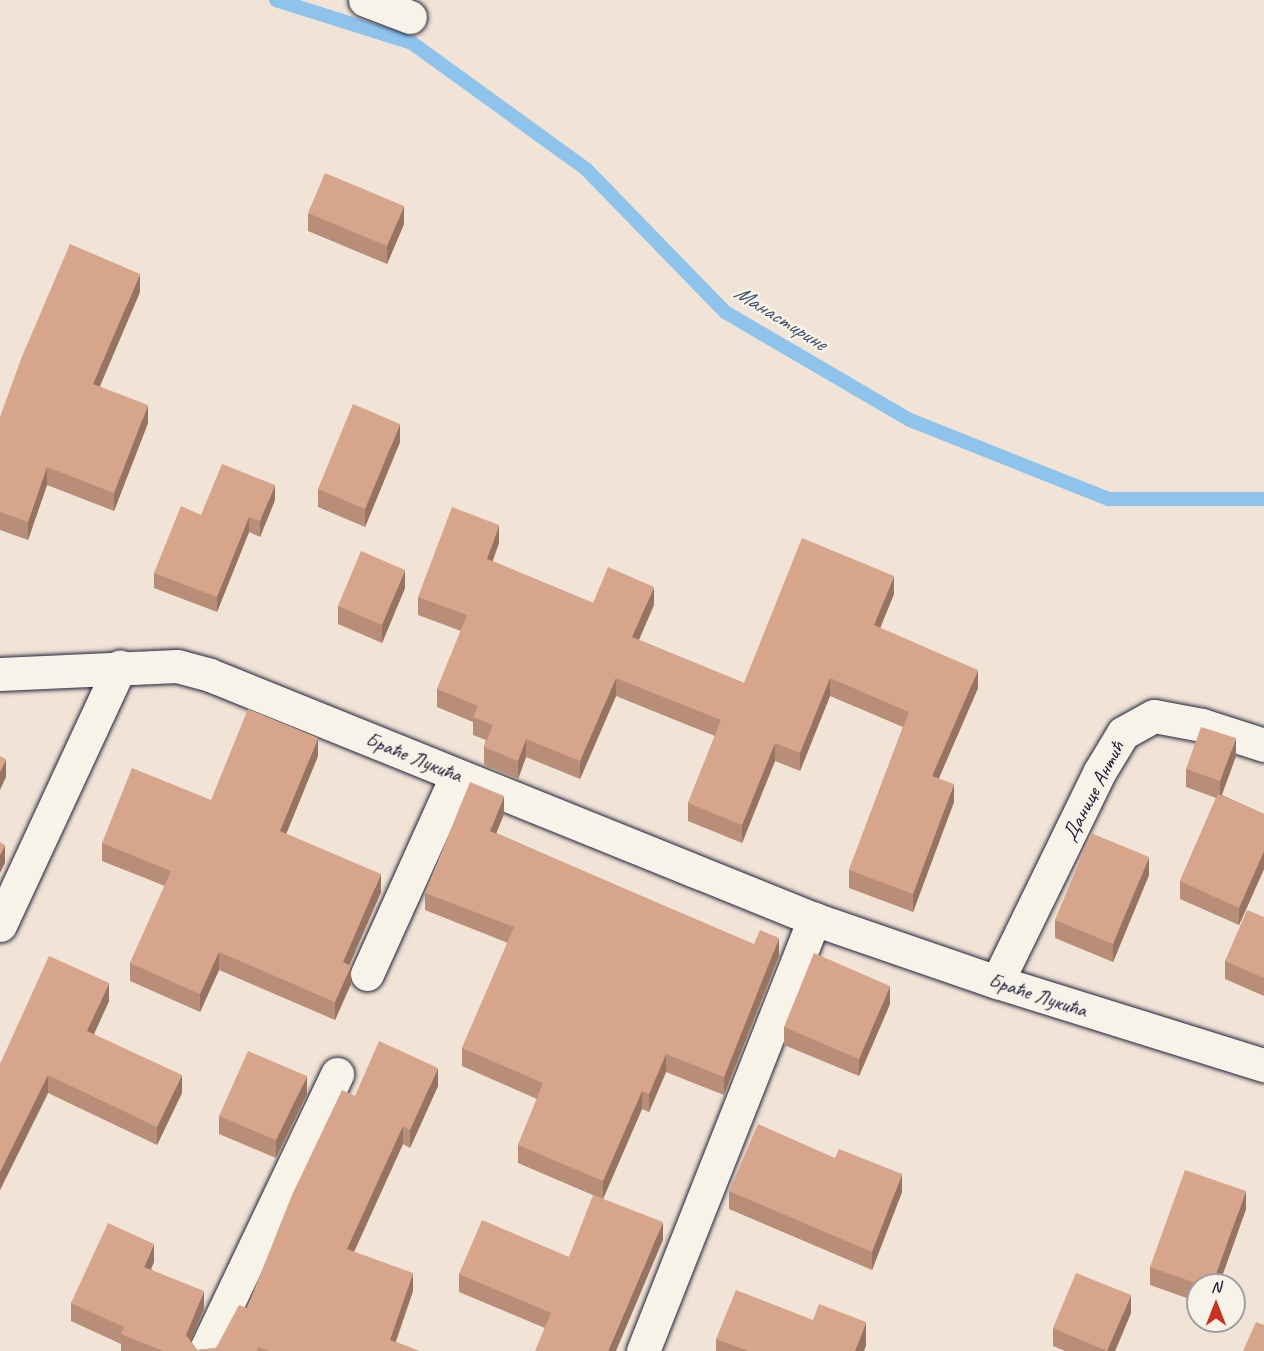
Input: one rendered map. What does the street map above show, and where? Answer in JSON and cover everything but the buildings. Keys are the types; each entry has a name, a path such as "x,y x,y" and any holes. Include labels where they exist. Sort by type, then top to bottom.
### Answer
{"street":[{"path":"365,0 410,16"},
{"path":"0,925 120,666"},
{"name":"Браће Лукића","path":"0,674 48,675 120,666 177,666 210,675 814,919 997,982 1264,1065"},
{"name":"Данице Антић","path":"997,982 1100,771 1123,733 1154,716 1202,725 1264,745"},
{"path":"367,974 457,774"},
{"path":"643,1351 814,919"},
{"path":"205,1351 337,1074"}],"waterway":[{"name":"Манастирине","path":"276,0 412,43 586,169 725,312 910,420 1109,499 1264,499"}]}
